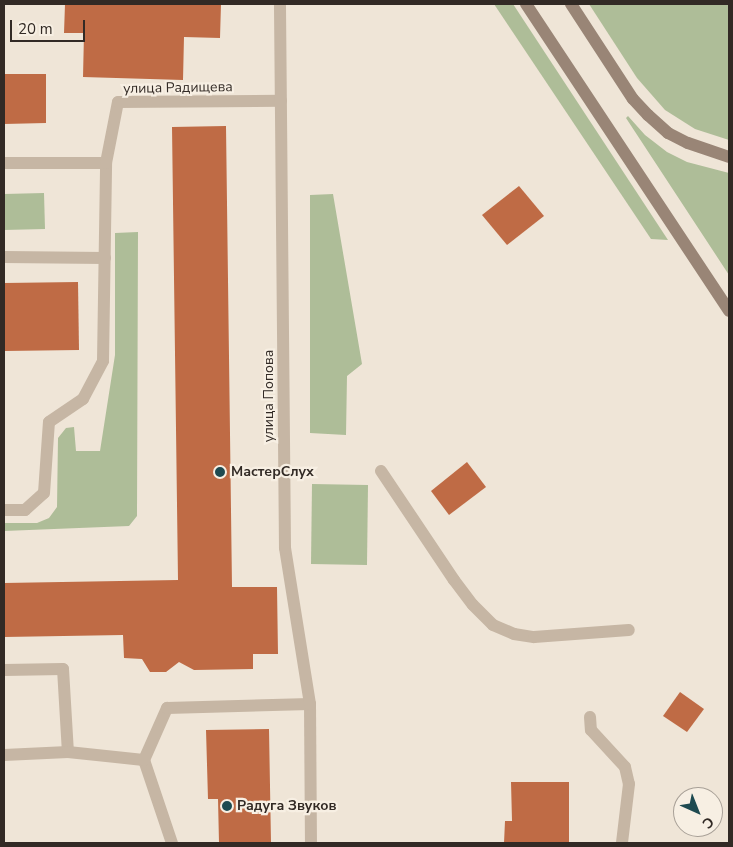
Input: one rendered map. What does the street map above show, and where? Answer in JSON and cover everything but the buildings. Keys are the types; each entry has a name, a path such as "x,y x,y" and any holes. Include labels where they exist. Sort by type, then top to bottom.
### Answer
{"street":[{"name":"улица Попова","path":"280,4 285,548 310,704 310,843"},
{"path":"526,4 729,311"},
{"path":"571,4 633,99 648,115 688,143 729,157"},
{"name":"улица Радищева","path":"106,163 118,102 281,102"},
{"path":"4,163 106,163 103,361 84,399 49,422 44,493 25,510 4,510"},
{"path":"4,257 105,258"},
{"path":"381,471 472,605 494,625 514,634 534,637 629,630"},
{"path":"4,670 63,669 68,752"},
{"path":"172,843 144,760 167,708 310,704"},
{"path":"590,718 591,730 625,767 629,784 622,843"},
{"path":"4,755 68,752 144,760"}],"green space":[{"path":"494,4 513,4 668,240 651,239"},
{"path":"589,4 729,4 729,140 695,129 665,110 637,78"},
{"path":"628,116 645,135 667,152 687,162 729,173 729,275 626,118"},
{"path":"44,193 45,229 4,230 4,194"},
{"path":"333,194 362,364 347,376 346,435 310,433 310,195"},
{"path":"138,232 137,516 129,526 4,531 4,523 37,523 49,518 57,507 58,438 66,428 74,427 76,451 100,451 115,355 115,233"},
{"path":"312,484 368,485 367,565 311,564"}],"place":[{"name":"МастерСлух","path":"220,472"},
{"name":"Радуга Звуков","path":"227,806"}]}
